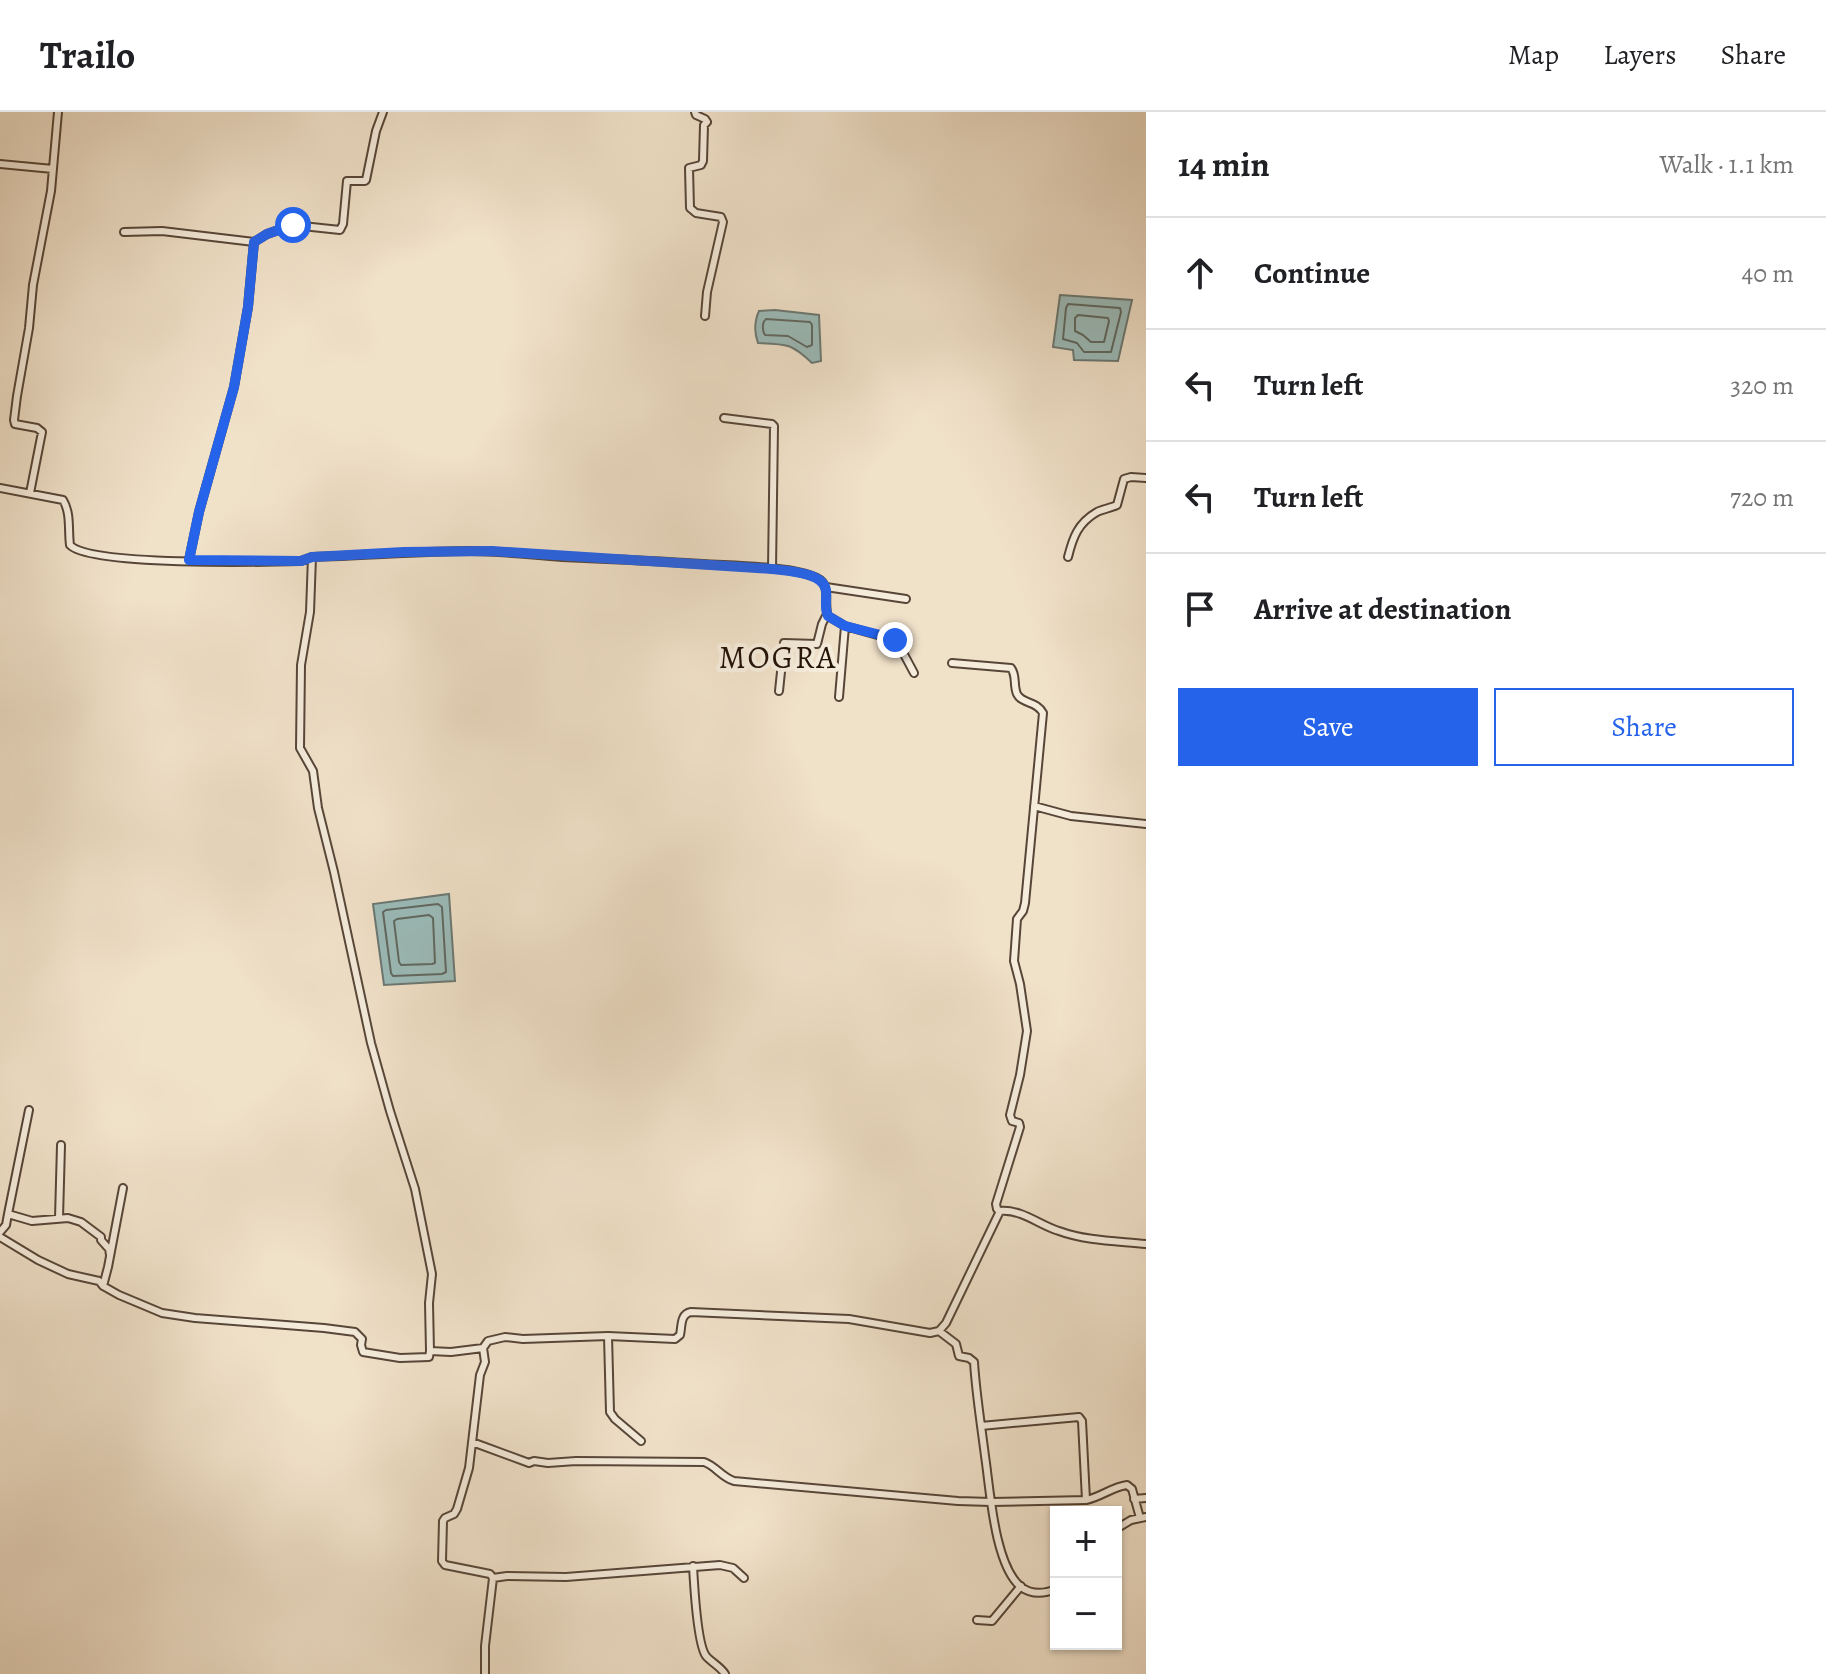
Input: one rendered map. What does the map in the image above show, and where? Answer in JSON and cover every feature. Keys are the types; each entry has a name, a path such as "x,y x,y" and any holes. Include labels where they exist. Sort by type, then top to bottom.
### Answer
{"street":[{"path":"30,493 42,432 37,428 15,424 14,420 33,285 51,191 58,112"},
{"path":"124,232 162,231 254,242 293,225 340,230 347,181 366,180 383,112"},
{"path":"695,112 707,122 704,125 701,165 689,168 690,208 696,213 721,217 723,222 707,292 705,316"},
{"path":"0,164 53,169"},
{"path":"189,560 203,496 234,387 248,307 254,242"},
{"path":"724,418 774,426 772,569"},
{"path":"1068,557 1074,533 1080,526 1097,512 1117,505 1124,479 1146,478"},
{"path":"0,488 65,501 72,549 122,559 301,561 312,557 404,552 492,551 772,569 816,577 826,587 827,614 817,644 784,643 779,691"},
{"path":"29,1110 6,1225 0,1234 16,1248 68,1274 99,1281 119,1295 162,1313 355,1332 362,1339 363,1352 429,1357 432,1274 415,1189 371,1043 318,808 313,771 300,748 301,665 310,612 312,557"},
{"path":"826,587 906,599"},
{"path":"827,614 845,626 892,639 899,645 914,673"},
{"path":"839,697 845,626"},
{"path":"952,663 1011,668 1015,673 1017,694 1042,710 1025,903 1017,919 1014,961 1027,1031 1010,1115 1020,1127 997,1209 1018,1213 1058,1231 1078,1236 1146,1244"},
{"path":"1034,806 1071,816 1146,824"},
{"path":"59,1218 61,1145"},
{"path":"103,1286 123,1188"},
{"path":"493,1578 490,1574 445,1565 442,1561 443,1521 457,1509 469,1468 480,1375 485,1362 483,1348 488,1341 505,1337 675,1339 680,1335 683,1316 691,1312 849,1319 930,1333 939,1331 946,1323 1000,1211"},
{"path":"8,1214 32,1221 68,1218 81,1222 97,1233 110,1255"},
{"path":"939,1331 956,1344 959,1356 974,1362 991,1502 1000,1547 1008,1568 1021,1586 1036,1593 1050,1592"},
{"path":"608,1336 610,1412 641,1441"},
{"path":"430,1351 483,1348"},
{"path":"981,1426 1079,1417 1082,1421 1086,1500"},
{"path":"472,1442 529,1463 704,1462 734,1481 991,1502 1086,1500 1127,1485 1132,1489 1141,1516 1122,1525"},
{"path":"1134,1501 1146,1498"},
{"path":"493,1578 566,1577 720,1565 733,1568 744,1578"},
{"path":"693,1566 703,1650 725,1674"},
{"path":"485,1674 493,1578"},
{"path":"977,1620 995,1618 1021,1586"}],"water":[{"path":"1060,295 1132,300 1118,361 1074,360 1073,350 1053,347"},
{"path":"759,311 819,315 821,361 812,363 788,346 758,343 755,327"},
{"path":"449,894 455,981 384,985 373,904"}],"district":[{"name":"MOGRA","path":"778,657"}],"route":[{"path":"293,225 254,242 248,307 234,387 199,512 189,560 301,561 312,557 404,552 492,551 772,569 816,577 826,587 825,608 828,616 845,626 895,640"}]}
